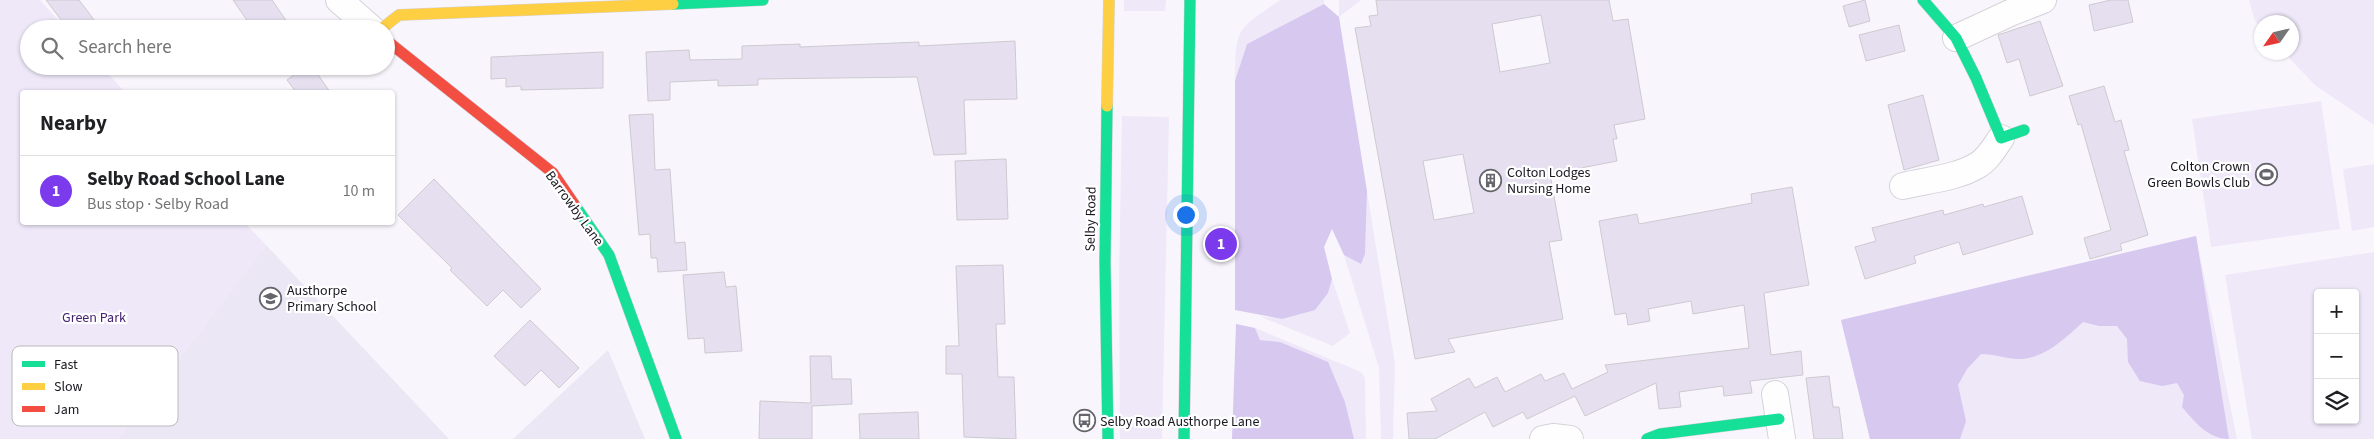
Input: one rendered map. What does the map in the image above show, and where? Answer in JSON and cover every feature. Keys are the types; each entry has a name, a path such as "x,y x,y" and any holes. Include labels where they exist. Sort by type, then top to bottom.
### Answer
{"street":[{"path":"340,0 362,20"},
{"path":"393,20 399,15 763,0"},
{"name":"Selby Road","path":"1108,439 1105,262 1109,0"},
{"path":"1184,439 1190,0"},
{"path":"1903,186 1960,173 1978,165 2012,134 1976,78 1956,38 1923,0"},
{"path":"1956,38 2010,12 2043,0"},
{"name":"Barrowby Lane","path":"395,47 553,173 609,255 676,439"},
{"path":"1647,439 1660,434 1780,429 1775,394"},
{"path":"1543,439 1553,437 1570,439"}],"shaded area":[{"path":"1324,4 1339,17 1367,191 1365,254 1361,264 1344,255 1332,229 1324,247 1332,279 1328,293 1315,310 1282,319 1235,310 1235,81 1247,44"},
{"path":"2196,236 2229,439 2208,433 2192,418 2182,407 2184,395 2177,383 2162,386 2140,381 2128,362 2127,339 2117,326 2099,326 2083,322 2047,351 2029,358 2020,359 1981,354 1967,369 1958,385 1966,421 1960,439 1870,439 1841,320"},
{"name":"Austhorpe Primary School","path":"266,245 449,439 118,439 128,426 178,426 178,360"},
{"path":"1236,324 1255,328 1260,340 1280,342 1328,362 1345,402 1354,439 1232,439"},
{"path":"608,350 645,439 513,439"}],"green space":[{"name":"Green Park","path":"0,0 40,0 58,20 20,20 20,75 109,75 123,90 20,90 20,225 247,225 266,245 178,360 178,346 12,346 12,426 128,426 118,439 0,439"},
{"path":"1124,0 1166,0 1165,11 1124,11"},
{"path":"1280,0 1324,0 1324,4 1247,44 1235,81 1236,49 1241,32 1255,18"},
{"path":"1339,0 1361,0 1339,17"},
{"path":"2249,0 2374,0 2374,125 2316,86 2291,60 2299,60 2299,15 2254,15 2254,18"},
{"name":"Colton Crown Green Bowls Club","path":"2321,101 2340,229 2211,247 2192,119"},
{"path":"1122,116 1169,117 1162,439 1120,439 1119,278"},
{"path":"2374,164 2374,227 2352,231 2343,169"},
{"path":"1367,191 1395,364 1393,439 1381,439 1379,368 1344,255 1361,264 1365,254"},
{"path":"2196,236 2237,439 1870,439 1841,320"},
{"path":"2374,252 2374,439 2252,439 2225,275"},
{"path":"1332,279 1350,333 1333,346 1259,316 1282,319 1328,293"},
{"path":"1255,328 1361,372 1365,378 1366,439 1354,439 1345,402 1303,353 1280,342 1260,340"}],"building":[{"path":"46,0 79,0 94,20 61,20"},
{"path":"233,0 272,0 286,20 247,20"},
{"name":"Colton Lodges Nursing Home","path":"1376,0 1609,0 1613,21 1628,19 1645,119 1614,125 1617,139 1613,139 1617,161 1550,174 1562,240 1549,242 1563,319 1448,339 1455,352 1415,359 1355,28 1371,26 1369,16 1378,15","holes":["1541,15 1550,63 1500,72 1492,24","1463,154 1474,213 1434,220 1423,161"]},
{"path":"1865,0 1870,21 1849,27 1843,6"},
{"path":"2111,0 2128,0 2133,22 2094,31 2089,5"},
{"path":"2040,21 2063,86 2030,96 2019,59 2007,63 1998,35"},
{"path":"1899,25 1905,51 1866,61 1859,35"},
{"path":"1015,41 1017,99 964,100 966,154 934,155 917,77 758,79 758,85 718,86 718,80 670,82 670,100 648,101 646,52 689,50 690,60 742,59 742,46 800,44 800,47 919,42 919,46"},
{"path":"603,52 603,88 521,90 521,86 506,87 506,78 491,79 491,57"},
{"path":"294,75 318,75 329,90 294,90 287,80"},
{"path":"2104,86 2115,122 2121,120 2129,150 2124,151 2148,235 2120,244 2122,250 2090,259 2084,238 2111,230 2081,124 2078,125 2069,96"},
{"path":"1923,95 1939,160 1904,170 1888,105"},
{"path":"653,114 655,170 670,169 675,243 685,242 687,270 658,272 657,258 651,258 650,234 639,235 629,115"},
{"path":"1006,159 1008,219 957,220 955,161"},
{"path":"434,179 541,289 521,308 503,290 487,306 450,270 452,268 398,215"},
{"path":"1792,187 1809,285 1764,293 1771,355 1801,351 1803,375 1750,381 1752,393 1724,396 1723,386 1679,392 1681,407 1659,409 1656,383 1585,416 1575,396 1527,419 1523,412 1493,427 1485,412 1435,439 1409,439 1407,413 1437,411 1431,399 1469,378 1475,388 1497,377 1505,392 1541,374 1545,381 1564,373 1572,389 1608,372 1605,365 1749,348 1744,305 1693,314 1691,301 1648,309 1650,321 1628,325 1626,313 1615,315 1599,221 1637,214 1639,224 1752,203 1751,194"},
{"path":"2022,196 2033,234 1963,255 1959,242 1914,256 1916,263 1865,279 1855,247 1876,241 1872,228 1943,210 1944,215 1983,204 1984,207"},
{"path":"1003,265 1005,324 996,324 998,377 1014,377 1016,439 964,437 962,374 946,374 946,346 959,346 956,266"},
{"path":"724,272 726,287 736,286 742,351 705,353 704,338 688,339 683,275"},
{"path":"530,320 579,368 559,388 541,370 525,386 494,356"},
{"path":"810,356 831,356 832,379 851,379 852,404 812,406 812,439 759,439 760,401 811,403"},
{"path":"1829,376 1833,407 1839,407 1843,439 1814,439 1806,378"},
{"path":"918,412 919,439 860,439 859,414"}],"traffic: fast":[{"path":"673,4 763,0"},
{"path":"1184,439 1190,0"},
{"path":"1923,0 1956,38 1976,78 2001,138 2024,130"},
{"path":"1107,106 1105,262 1108,439"},
{"path":"574,204 609,255 676,439"},
{"path":"1647,439 1660,434 1779,419"}],"traffic: slow":[{"path":"1107,106 1109,0"},
{"path":"393,20 399,15 673,4"}],"traffic: jam":[{"path":"395,47 553,173 574,204"}],"place":[{"name":"Colton Crown Green Bowls Club","path":"2266,174"},
{"name":"Colton Lodges Nursing Home","path":"1491,180"},
{"name":"Selby Road School Lane","path":"1221,244"},
{"name":"Austhorpe Primary School","path":"271,298"},
{"name":"Selby Road Austhorpe Lane","path":"1084,421"}]}
